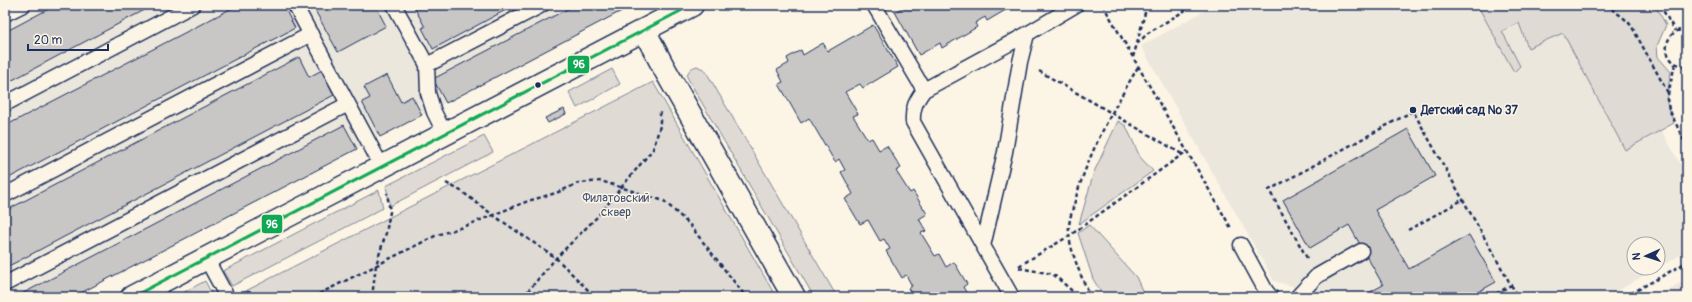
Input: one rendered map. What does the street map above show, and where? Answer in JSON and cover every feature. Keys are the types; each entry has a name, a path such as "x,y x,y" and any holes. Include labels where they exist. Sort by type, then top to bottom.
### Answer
{"street":[{"path":"132,297 692,5"},
{"path":"644,30 794,297"}],"lane":[{"path":"5,14 23,5"},
{"path":"5,104 194,5"},
{"path":"295,5 382,166"},
{"path":"394,5 427,65 428,93 434,112 445,134"},
{"path":"427,65 542,5"},
{"path":"874,5 924,90"},
{"path":"1012,297 913,122 912,110 917,99 924,90 1027,34 1076,5"},
{"path":"5,195 311,34"},
{"path":"983,246 1005,152 1020,62 1027,34"},
{"path":"5,284 348,104"},
{"path":"1241,246 1266,291 1271,297"},
{"path":"1297,297 1317,276 1360,251"},
{"path":"206,258 227,297"}],"path":[{"path":"1103,5 1241,246"},
{"path":"1133,57 1147,5"},
{"path":"1137,44 1148,33 1194,5"},
{"path":"1606,5 1618,15 1628,20 1668,93"},
{"path":"1660,5 1675,31"},
{"path":"1687,29 1675,31 1668,41 1667,50 1669,57 1675,64 1687,66"},
{"path":"1020,62 1057,81 1182,154"},
{"path":"1675,64 1667,99 1669,109 1687,147"},
{"path":"1091,297 1084,285 1069,236 1069,222 1078,189 1094,148 1138,67"},
{"path":"523,297 556,258 597,217 652,149 660,126 660,111"},
{"path":"1317,276 1269,190 1413,111 1519,297"},
{"path":"1080,297 1053,274 1017,268 1069,236 1186,151"},
{"path":"372,297 376,265 386,233 390,212 382,166"},
{"path":"313,297 437,235 463,227 528,201 556,193 579,183 601,181 664,201 689,224 746,297"},
{"path":"446,183 461,191 556,258 595,297"},
{"path":"1408,230 1464,199"},
{"path":"1625,297 1687,262"},
{"path":"1491,297 1512,285"}],"shaded area":[{"path":"5,5 633,5 73,297 5,297"},
{"name":"Детский сад № 37","path":"1215,5 1589,5 1687,175 1687,251 1666,263 1666,236 1626,236 1626,276 1643,276 1607,297 1297,297 1292,286 1274,281 1141,46"},
{"path":"1687,279 1687,297 1655,297"}],"green space":[{"path":"1482,5 1655,5 1666,25 1657,46 1658,57 1671,72 1666,100 1674,123 1625,150 1563,33 1528,48 1519,23 1502,31 1520,66 1514,72 1479,8"},
{"path":"697,66 705,70 837,297 814,297 687,77 690,70"},
{"path":"612,69 620,84 577,108 569,92"},
{"name":"Филатовский сквер","path":"653,82 776,297 239,297 238,295"},
{"path":"1118,121 1126,126 1140,157 1153,171 1079,224 1094,172"},
{"path":"484,136 493,152 390,206 386,186"},
{"path":"379,190 383,208 232,286 223,271"},
{"path":"1089,225 1136,277 1145,297 1104,297 1093,279 1078,233"},
{"path":"205,281 213,296 175,297"}],"building":[{"path":"56,5 154,5 5,84 5,32"},
{"path":"238,5 283,5 295,28 5,180 5,126"},
{"path":"312,5 375,5 386,26 338,52"},
{"path":"417,5 515,5 433,49 422,28 425,27 414,7"},
{"path":"575,5 633,5 446,103 433,79"},
{"path":"907,5 1014,5 987,21 985,17 975,23 977,27 942,48 940,43 919,55 895,12"},
{"path":"873,25 898,67 863,88 860,84 845,92 858,114 853,116 868,140 872,138 879,150 887,146 901,168 896,171 910,193 913,191 927,214 919,219 926,231 921,233 935,256 939,254 946,267 954,262 967,284 963,287 969,297 913,297 908,288 912,286 906,275 902,278 886,251 890,249 884,239 880,241 868,220 860,224 845,199 853,194 841,172 845,170 839,159 835,162 809,118 801,123 779,84 783,82 777,70 789,63 787,58 801,50 803,55 823,43 828,51"},
{"path":"299,57 309,77 322,70 334,95 5,268 5,211"},
{"path":"387,75 401,102 412,96 422,115 380,137 362,102 370,98 364,87"},
{"path":"564,109 566,114 548,123 545,118"},
{"path":"344,125 357,149 73,297 16,297"},
{"path":"1408,129 1435,176 1375,210 1409,269 1469,235 1496,282 1469,297 1361,297 1383,285 1349,225 1310,248 1283,200"}],"transit line":[{"name":"96","path":"132,297 692,5"}],"place":[{"name":"Детский сад № 37","path":"1413,110"}]}
